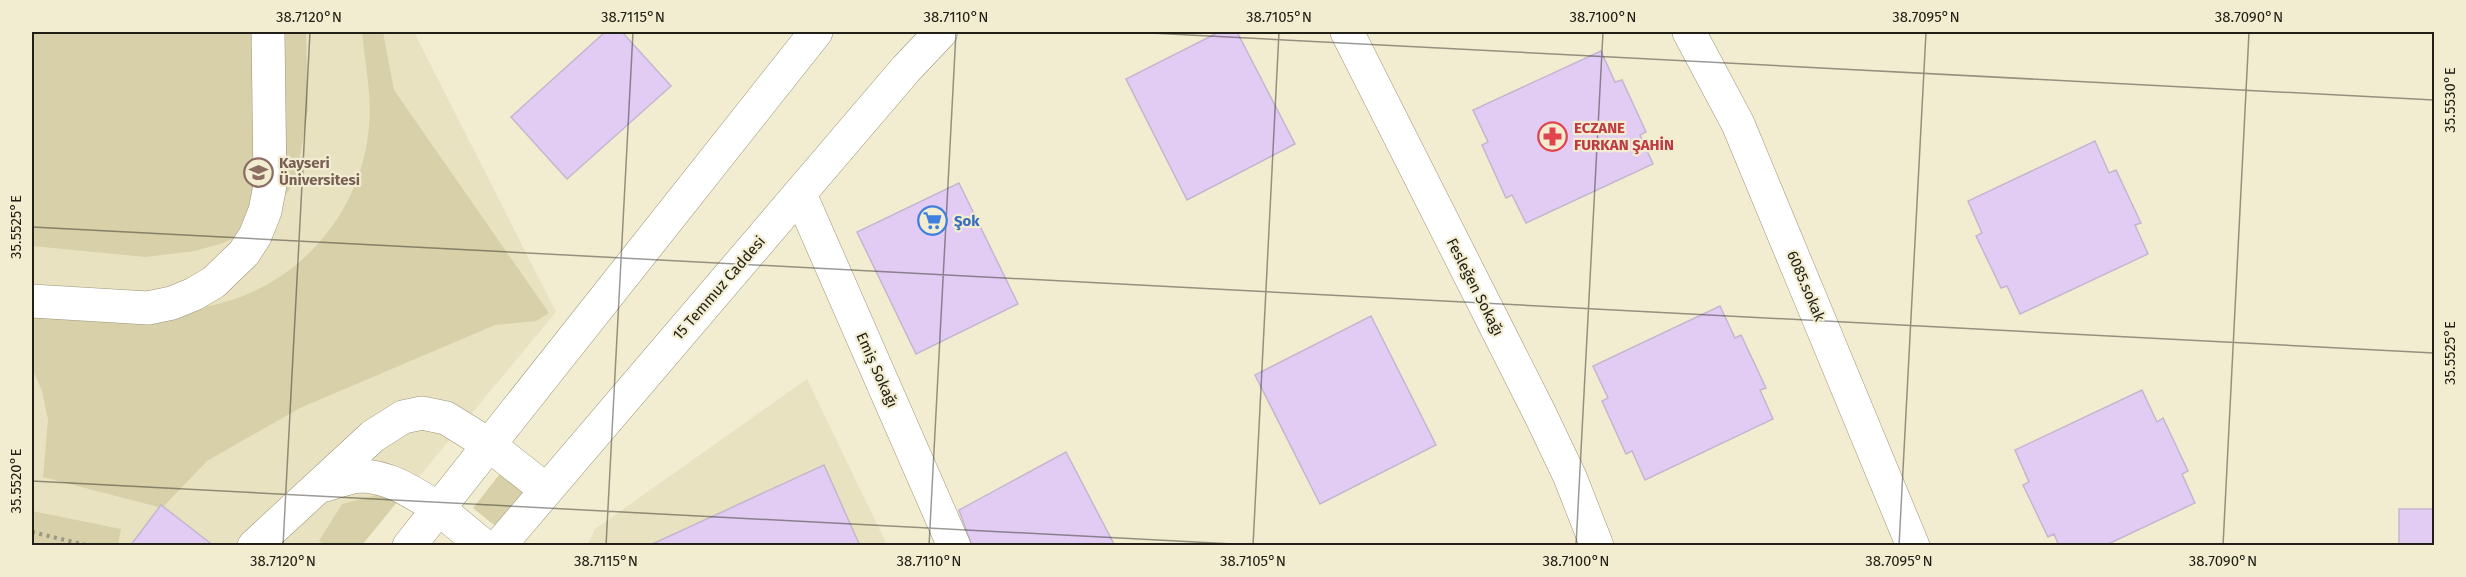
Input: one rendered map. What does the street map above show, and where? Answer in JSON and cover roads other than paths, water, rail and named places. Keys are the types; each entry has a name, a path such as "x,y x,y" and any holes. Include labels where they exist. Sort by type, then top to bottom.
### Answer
{"street":[{"path":"32,301 148,308 172,303 214,282 244,253 255,236 265,211 270,184 268,32"},
{"path":"409,546 816,32"},
{"name":"15 Temmuz Caddesi","path":"499,546 545,489 906,69 941,32"},
{"name":"Fesleğen Sokağı","path":"1347,32 1540,414 1570,477 1597,546"},
{"name":"6085.sokak","path":"1689,32 1738,124 1913,546"},
{"name":"Emiş Sokağı","path":"800,194 954,546"},
{"path":"254,546 373,436 403,417 422,413 446,418 488,444 545,489"},
{"path":"321,486 362,476 403,487 438,508 484,546"}],"place":[{"name":"ECZANE FURKAN ŞAHİN","path":"1553,137"},
{"name":"Kayseri Üniversitesi","path":"258,172"},
{"name":"Şok","path":"933,221"}]}
